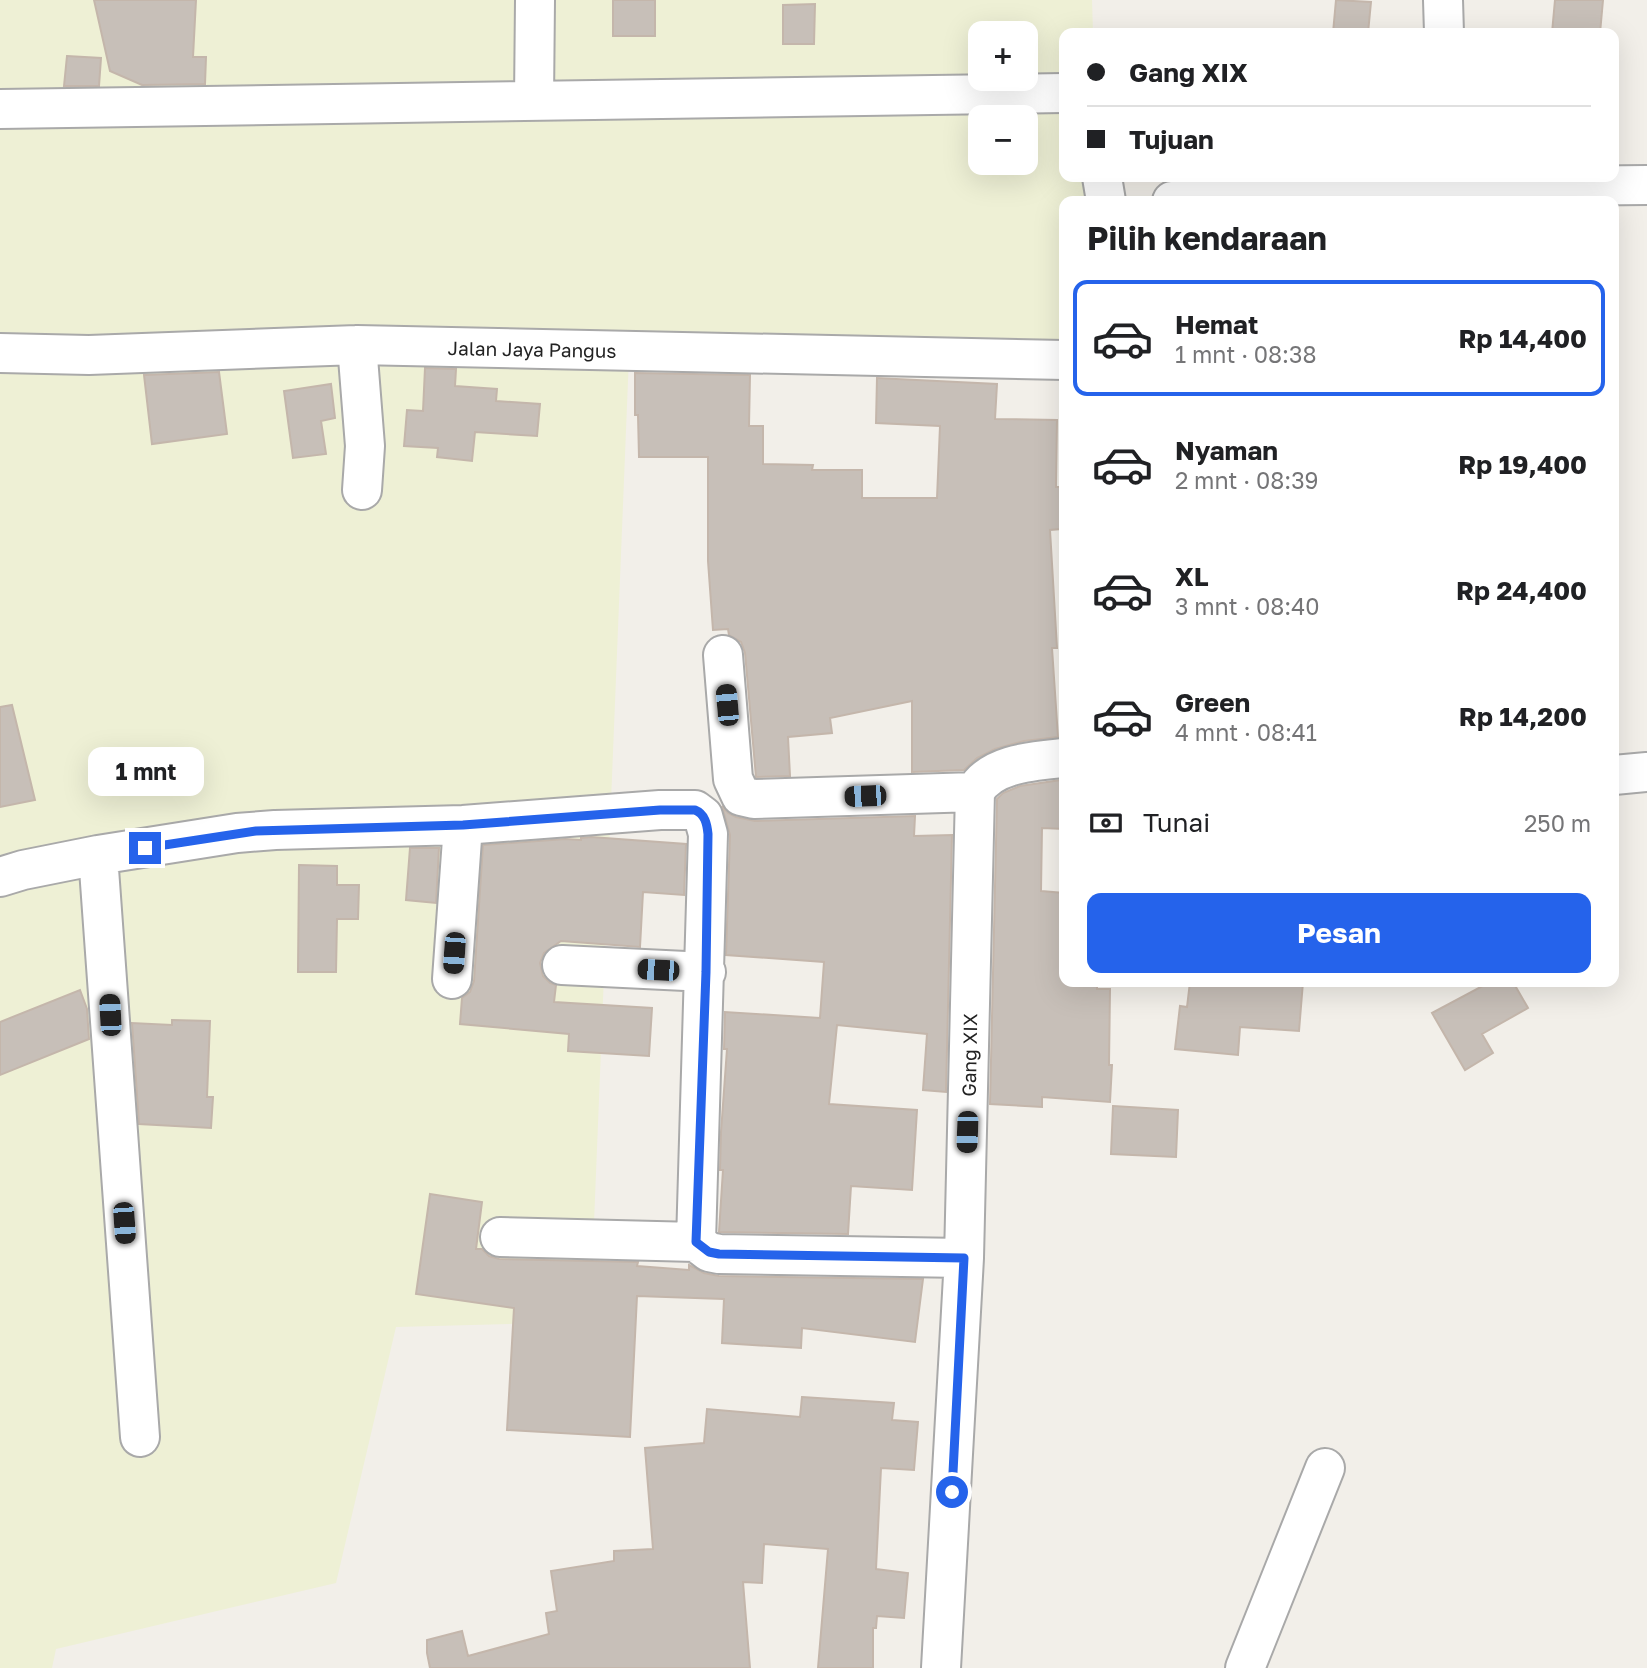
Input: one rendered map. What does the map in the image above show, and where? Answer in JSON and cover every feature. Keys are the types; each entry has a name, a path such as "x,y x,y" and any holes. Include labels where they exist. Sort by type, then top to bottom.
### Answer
{"street":[{"path":"534,100 535,0"},
{"path":"1443,0 1444,28"},
{"path":"0,108 1059,93"},
{"path":"1244,196 1446,182 1647,185"},
{"path":"357,345 365,446 362,491"},
{"name":"Jalan Jaya Pangus","path":"0,354 89,355 357,345 1059,360"},
{"path":"723,655 733,779 741,796 754,799 975,792 989,775 1018,765 1059,759"},
{"path":"1619,775 1647,772"},
{"name":"Gang XIX","path":"942,1668 964,1258 975,792"},
{"path":"0,877 99,855 237,833 463,825 660,810 700,812 707,825 708,834 696,1242"},
{"path":"452,979 463,825"},
{"path":"99,855 140,1437"},
{"path":"562,965 706,972"},
{"path":"500,1237 696,1242 709,1252 719,1254 964,1258"},
{"path":"1245,1668 1325,1468"}],"green space":[{"path":"0,0 1092,0 1093,28 1059,28 1059,182 1099,182 1101,196 1059,196 1059,348 629,356 590,1322 396,1327 336,1583 56,1649 52,1668 0,1668"}],"building":[{"path":"94,0 196,0 193,57 206,57 205,84 142,85 110,71"},
{"path":"613,0 655,0 655,36 613,36"},
{"path":"1336,0 1371,2 1368,28 1333,28"},
{"path":"1555,0 1603,0 1600,28 1552,28"},
{"path":"815,4 814,44 783,44 783,5"},
{"path":"67,56 101,58 99,86 64,86"},
{"path":"425,368 456,369 455,386 497,389 496,401 540,404 537,436 475,432 472,461 437,457 438,448 404,446 407,410 423,411"},
{"path":"219,372 227,434 152,444 144,375"},
{"path":"635,373 750,375 749,426 763,426 763,464 813,465 812,470 862,470 862,498 937,498 940,426 876,423 877,378 997,384 995,419 1057,420 1056,487 1059,487 1059,529 1050,530 1057,648 1052,648 1058,737 1024,741 995,749 977,758 964,770 912,772 912,701 830,718 832,733 788,737 790,776 756,777 745,653 741,642 729,635 728,629 713,630 708,561 708,457 639,457 638,415 635,415"},
{"path":"331,384 335,418 321,421 326,454 293,458 284,391"},
{"path":"12,705 35,800 0,807 0,707"},
{"path":"1059,780 1059,829 1042,828 1041,891 1059,893 1059,987 1110,989 1110,1102 1042,1097 1042,1107 990,1104 997,799 1003,793 1020,786"},
{"path":"722,806 736,817 755,821 915,816 914,836 952,835 946,1092 923,1090 927,1034 837,1025 829,1104 917,1110 912,1190 851,1186 848,1234 719,1232 723,1170 720,1170 721,1132 727,1049 724,1049 725,1012 820,1018 824,962 726,955 730,835"},
{"path":"591,837 686,844 684,895 643,892 640,947 561,941 544,953 540,963 543,976 556,985 554,1002 652,1008 649,1056 568,1051 569,1034 460,1024 462,998 470,992 474,981 483,845 581,840"},
{"path":"410,848 439,848 436,903 406,900"},
{"path":"299,865 337,866 337,885 359,885 358,919 337,919 336,972 298,972"},
{"path":"1189,987 1303,987 1299,1031 1240,1027 1238,1055 1175,1049 1180,1006 1187,1007"},
{"path":"1481,987 1516,987 1528,1008 1482,1034 1493,1053 1465,1070 1432,1013"},
{"path":"80,990 87,1009 89,1039 0,1075 0,1022"},
{"path":"172,1020 210,1021 207,1097 213,1097 211,1128 139,1124 132,1023 172,1025"},
{"path":"1113,1106 1178,1110 1176,1157 1111,1154"},
{"path":"430,1194 482,1202 476,1249 482,1249 489,1256 499,1259 638,1262 637,1266 689,1270 689,1265 704,1273 719,1276 923,1279 915,1342 802,1328 801,1348 722,1343 724,1299 637,1296 630,1437 507,1430 514,1308 416,1294"},
{"path":"802,1397 894,1403 892,1420 918,1422 914,1470 881,1468 876,1569 908,1573 904,1618 877,1616 876,1628 873,1628 873,1668 818,1668 828,1549 764,1544 762,1583 743,1582 750,1668 430,1668 427,1640 462,1631 468,1656 549,1634 546,1613 557,1611 551,1571 614,1561 614,1551 653,1549 645,1448 704,1443 707,1409 800,1417"}],"route":[{"path":"145,848 237,833 275,830 463,825 660,810 700,812 707,825 708,834 696,1242 709,1252 719,1254 964,1258 952,1492"}]}
